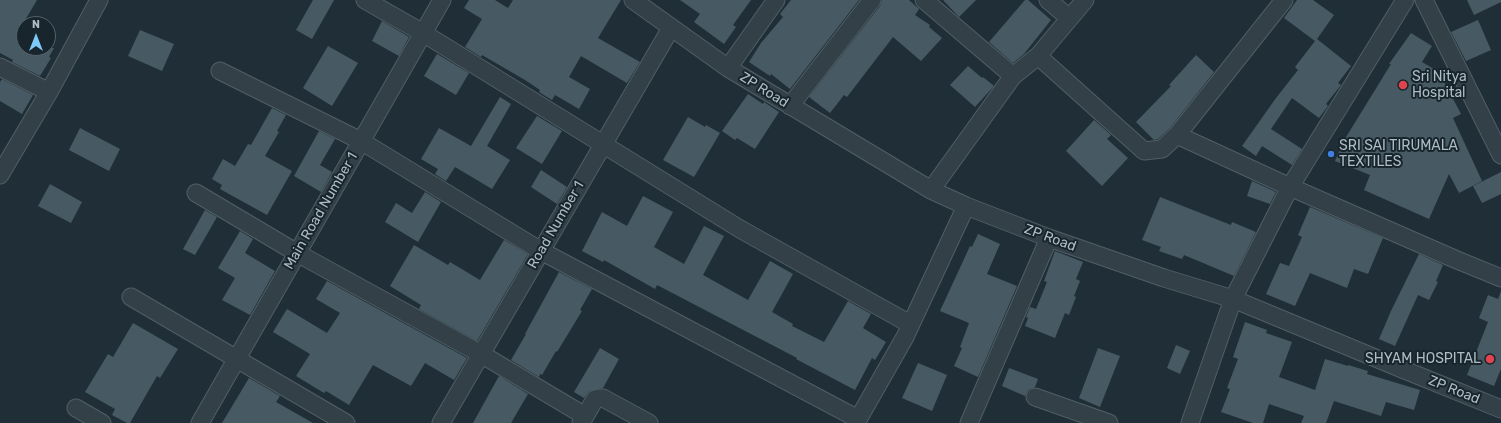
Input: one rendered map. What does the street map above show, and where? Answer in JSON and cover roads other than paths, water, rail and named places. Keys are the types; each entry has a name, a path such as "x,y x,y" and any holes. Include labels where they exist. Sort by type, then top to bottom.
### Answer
{"street":[{"path":"0,175 49,92 99,0"},
{"path":"365,0 423,32 604,143 740,229 910,324"},
{"name":"Main Road Number 1","path":"200,423 442,0"},
{"name":"ZP Road","path":"633,0 728,68 931,190 966,206 1050,238 1164,278 1233,298 1501,409"},
{"path":"728,68 776,0"},
{"path":"790,106 872,0"},
{"path":"924,0 1013,76"},
{"path":"1048,0 1069,18"},
{"path":"931,190 1013,76 1038,56 1085,0"},
{"path":"1038,56 1144,151 1162,149 1178,135 1284,0"},
{"path":"1190,423 1233,298 1290,187 1405,0"},
{"path":"1424,0 1501,155"},
{"name":"Road Number 1","path":"441,423 671,28"},
{"path":"0,67 49,92"},
{"path":"220,71 361,142 541,251 857,421 905,337 966,206"},
{"path":"1178,135 1290,187 1501,278"},
{"path":"196,194 297,254 481,354 583,420 595,399 603,398 649,423"},
{"path":"970,423 1050,238"},
{"path":"131,297 346,423"},
{"path":"1035,397 1109,423"},
{"path":"76,408 102,423"}],"place":[{"name":"Sri Nitya Hospital","path":"1403,85"},
{"name":"SRI SAI TIRUMALA TEXTILES","path":"1331,154"},
{"name":"SHYAM HOSPITAL","path":"1490,359"}]}
